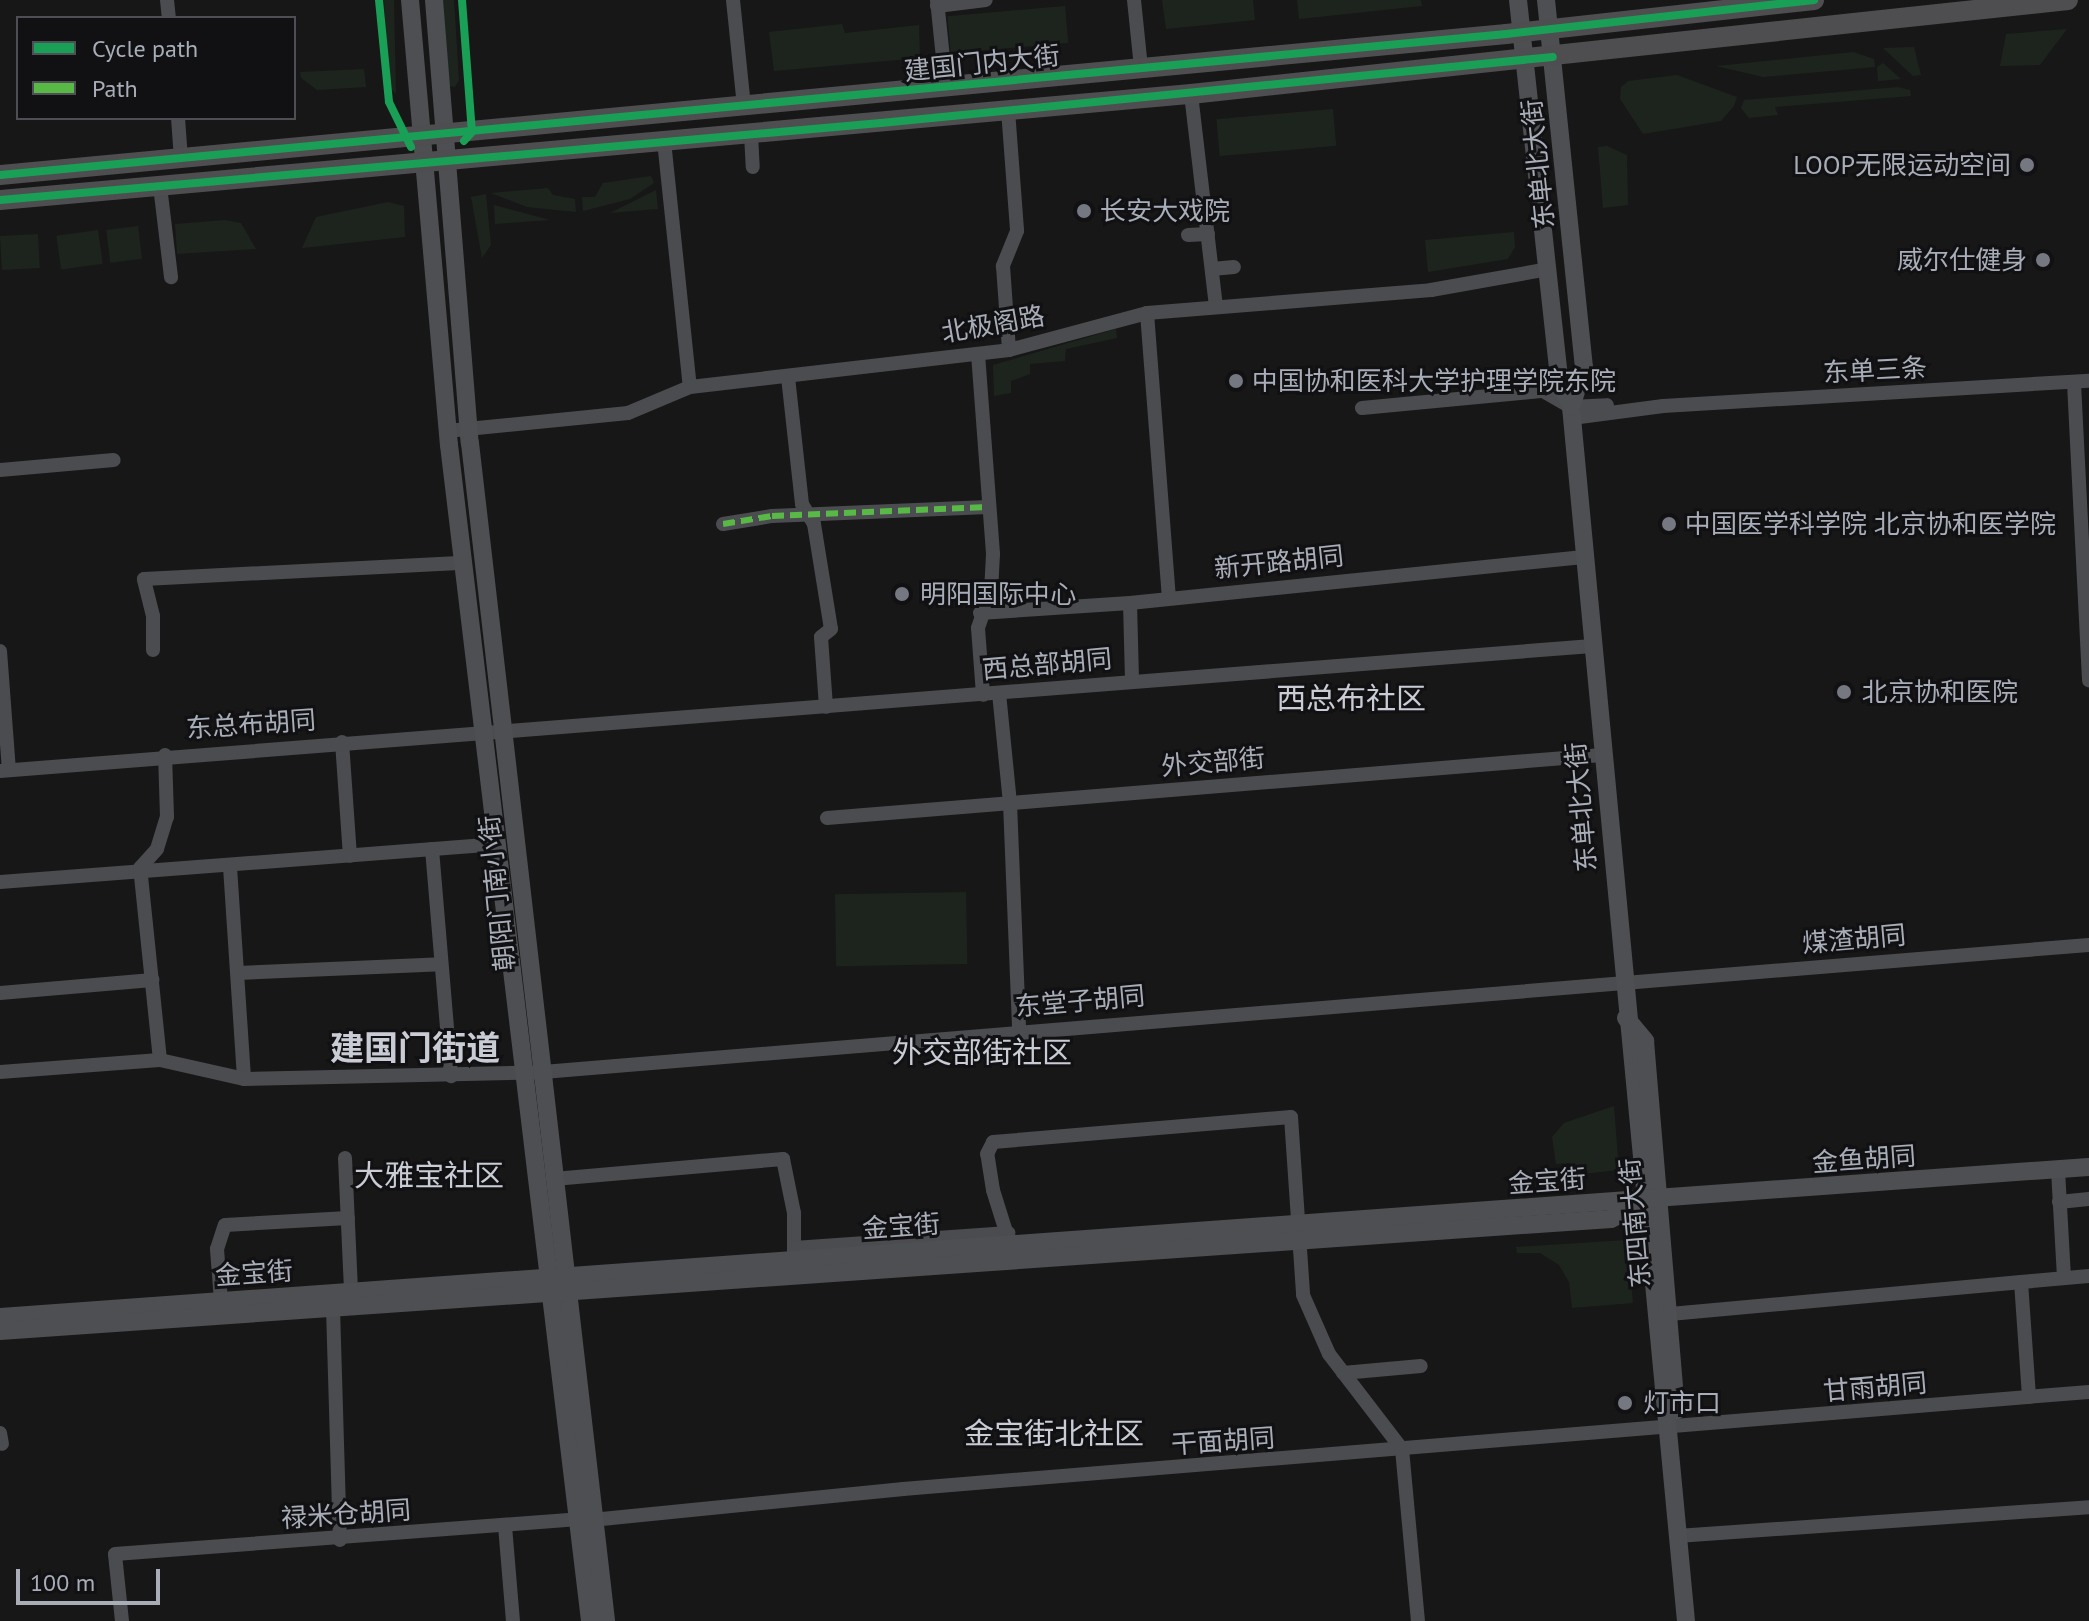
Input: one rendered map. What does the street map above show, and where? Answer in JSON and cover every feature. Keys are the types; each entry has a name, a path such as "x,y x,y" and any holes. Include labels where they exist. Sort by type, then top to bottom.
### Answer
{"highway":[{"name":"建国门内大街","path":"422,137 1521,33 1774,2 1814,0"},
{"name":"建国门内大街","path":"424,162 1191,94 2068,0"},
{"path":"0,175 422,137"},
{"path":"0,200 424,162"}],"main road":[{"name":"朝阳门南小街","path":"410,0 447,431 499,844 534,1072 554,1179 559,1283"},
{"name":"朝阳门南小街","path":"434,0 469,429 506,732 534,1072 585,1520 590,1621"},
{"name":"东单北大街","path":"1518,0 1559,376 1571,412 1622,981 1651,1202"},
{"name":"东单北大街","path":"1546,0 1584,367 1571,412"},
{"name":"金鱼胡同","path":"1651,1202 2089,1167"},
{"name":"金宝街","path":"0,1331 333,1308 794,1261 1011,1245 1611,1219 1651,1202"},
{"name":"东四南大街","path":"1651,1202 1662,1315 1666,1427 1686,1621"},
{"name":"金宝街","path":"0,1317 351,1292 559,1283"},
{"name":"朝阳门南小街","path":"585,1520 606,1621"}],"street":[{"path":"733,0 744,106"},
{"path":"946,87 937,3 986,0"},
{"path":"1134,0 1141,68"},
{"path":"1191,94 1216,307"},
{"path":"1008,110 1017,231 1003,266 1009,350"},
{"path":"178,120 186,158"},
{"path":"186,158 187,120"},
{"path":"751,134 753,167"},
{"path":"664,141 690,387"},
{"path":"160,186 171,277"},
{"path":"1188,235 1208,234"},
{"path":"1212,269 1234,267"},
{"name":"北极阁路","path":"447,431 628,413 690,387 1009,350 1147,313 1431,290 1549,269"},
{"path":"1147,313 1169,597"},
{"path":"978,354 991,590 980,613 983,695"},
{"path":"788,377 802,504 809,516 831,629 821,637 826,707"},
{"path":"2082,382 2089,486"},
{"path":"2082,382 2089,681"},
{"name":"东单三条","path":"1571,412 1646,402 1663,406 2082,382"},
{"path":"1362,408 1543,391 1571,412"},
{"path":"0,470 114,460"},
{"path":"723,524 809,516 988,507"},
{"name":"新开路胡同","path":"980,613 1130,603 1584,557"},
{"path":"153,650 153,616 144,579 464,563"},
{"path":"1130,603 1132,680"},
{"name":"西总部胡同","path":"506,732 983,695 1132,680 1592,646"},
{"path":"0,651 4,771"},
{"path":"999,693 1010,803 1019,1030"},
{"name":"东总布胡同","path":"4,771 165,755 487,730 506,732"},
{"path":"342,742 350,856"},
{"path":"160,1060 140,868 157,849 167,817 165,755"},
{"name":"外交部街","path":"827,818 1602,755"},
{"path":"0,882 140,868 230,867 499,844"},
{"path":"432,849 451,1076"},
{"path":"230,867 244,1079"},
{"name":"煤渣胡同","path":"1622,981 2089,945"},
{"path":"238,973 441,964"},
{"path":"0,993 152,980"},
{"name":"东堂子胡同","path":"0,1072 160,1060 189,1063 244,1079 534,1072 1622,981"},
{"path":"554,1179 783,1159 794,1261 1011,1245 993,1190 987,1154 993,1142 1291,1117 1297,1231 1307,1309 1343,1373 1402,1449 1418,1621"},
{"path":"345,1158 351,1292"},
{"path":"2058,1170 2064,1278"},
{"path":"2059,1202 2089,1199"},
{"path":"221,1301 217,1249 225,1225 348,1218"},
{"path":"1662,1315 2089,1276"},
{"path":"2021,1282 2029,1397"},
{"path":"333,1308 340,1540"},
{"path":"1343,1373 1421,1366"},
{"name":"甘雨胡同","path":"1666,1427 2089,1392"},
{"name":"干面胡同","path":"585,1520 903,1489 1666,1427"},
{"path":"1677,1536 2089,1507"},
{"name":"禄米仓胡同","path":"122,1621 115,1554 585,1520"},
{"path":"505,1526 513,1621"}],"shaded area":[{"path":"384,0 394,0 396,94 389,87"},
{"path":"441,0 454,0 459,80 455,87 448,86"},
{"path":"1162,0 1253,0 1255,20 1166,29"},
{"path":"1297,0 1421,0 1422,6 1299,19"},
{"path":"1065,6 1068,43 951,53 947,16"},
{"path":"842,24 845,33 919,25 920,58 774,71 769,32"},
{"path":"2067,29 2040,65 2000,66 2006,34"},
{"path":"1914,47 1921,75 1913,76 1883,48"},
{"path":"1853,52 1874,59 1875,67 1763,77 1716,66"},
{"path":"1883,63 1901,79 1878,81 1877,67"},
{"path":"364,69 366,87 317,90 301,78 300,72"},
{"path":"1677,75 1737,97 1734,106 1721,121 1643,134 1620,99 1621,87 1628,81"},
{"path":"1898,87 1910,90 1911,96 1775,107 1778,115 1749,118 1741,108 1744,100"},
{"path":"1333,109 1336,146 1220,156 1216,119"},
{"path":"1607,146 1627,155 1628,205 1603,208 1598,147"},
{"path":"651,176 654,183 630,199 583,211 582,197 595,197 603,183"},
{"path":"548,188 553,195 575,199 576,212 527,207 491,193"},
{"path":"656,190 658,209 610,213"},
{"path":"486,194 491,245 482,258 471,197"},
{"path":"388,202 404,206 405,237 302,248 316,217"},
{"path":"494,205 520,212 550,220 495,224"},
{"path":"225,220 241,223 256,249 177,254 175,224"},
{"path":"138,226 142,259 110,263 106,230"},
{"path":"98,230 103,264 61,270 56,236"},
{"path":"1514,232 1515,247 1508,259 1428,272 1425,240"},
{"path":"38,234 40,268 2,270 0,236"},
{"path":"1116,329 1117,338 1066,349 1065,361 1030,364 1030,374 1011,381 1011,393 994,396 993,365"},
{"path":"966,892 967,964 836,966 835,894"},
{"path":"1614,1106 1619,1170 1573,1175 1571,1163 1556,1164 1552,1137 1564,1123"},
{"path":"1627,1240 1633,1303 1572,1308 1569,1282 1559,1265 1540,1253 1517,1253 1516,1247"}],"marked path":[{"path":"723,524 772,516 988,507"}],"cycle path":[{"path":"379,0 389,102 411,147"},
{"path":"462,0 472,132 464,141"},
{"path":"0,175 1506,34 1814,0"},
{"path":"0,200 881,123 1553,57"}],"place":[{"name":"LOOP无限运动空间","path":"2027,165"},
{"name":"长安大戏院","path":"1084,211"},
{"name":"威尔仕健身","path":"2043,260"},
{"name":"中国协和医科大学护理学院东院","path":"1236,381"},
{"name":"中国医学科学院 北京协和医学院","path":"1669,524"},
{"name":"明阳国际中心","path":"902,594"},
{"name":"北京协和医院","path":"1844,692"},
{"name":"灯市口","path":"1625,1403"}],"district":[{"name":"西总布社区","path":"1351,698"},
{"name":"建国门街道","path":"415,1048"},
{"name":"外交部街社区","path":"982,1052"},
{"name":"大雅宝社区","path":"429,1175"},
{"name":"金宝街北社区","path":"1054,1433"}]}
